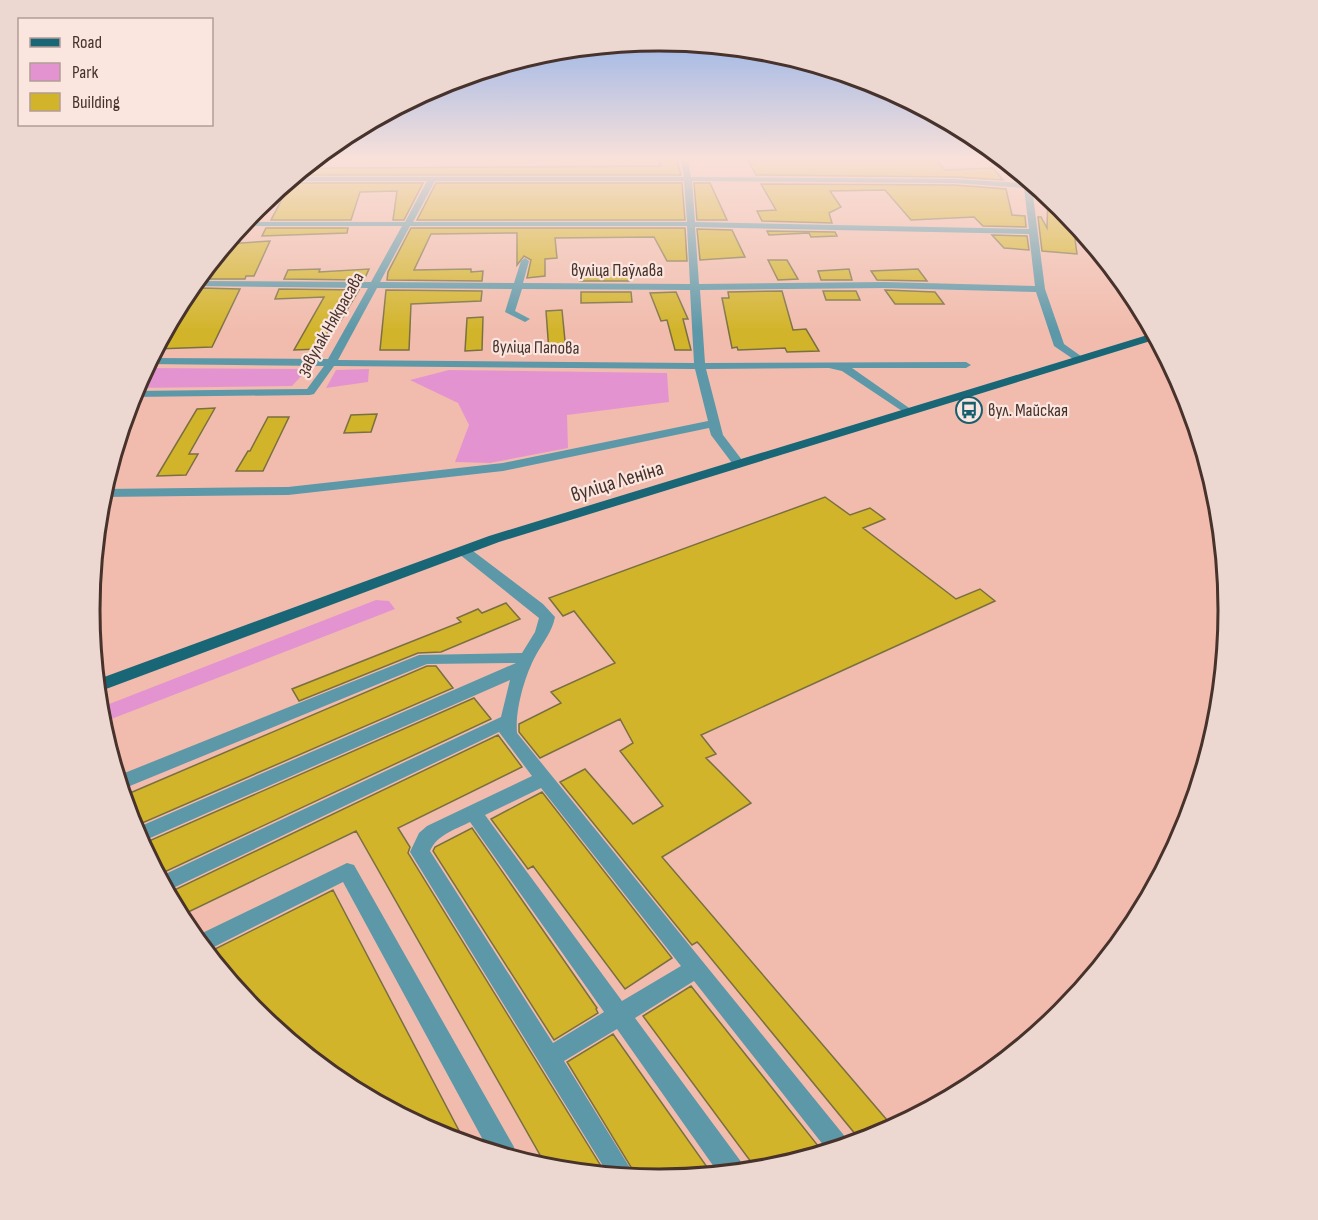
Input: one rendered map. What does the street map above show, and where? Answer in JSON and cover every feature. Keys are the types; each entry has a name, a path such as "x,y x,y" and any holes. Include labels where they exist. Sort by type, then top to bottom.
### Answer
{"main road":[{"name":"вуліца Леніна","path":"105,683 464,551 1147,338"}],"street":[{"name":"завулак Някрасава","path":"144,394 309,392 331,363 411,217"},
{"path":"691,217 700,366 717,435 739,464"},
{"path":"1031,217 1040,289 1059,346 1080,359"},
{"path":"255,224 691,224 1032,232"},
{"path":"525,261 510,312 525,319"},
{"name":"вуліца Паўлава","path":"205,284 694,287 884,285 1040,289"},
{"name":"вуліца Папова","path":"159,361 830,365 846,369 908,412"},
{"path":"830,365 966,365"},
{"path":"113,493 288,491 503,467 714,423"},
{"path":"464,551 537,606 547,617 546,625 524,663 507,721 508,734 835,1140"},
{"path":"127,780 426,659 524,663"},
{"path":"147,832 524,663"},
{"path":"170,880 507,721"},
{"path":"544,778 434,831 426,838 420,852 618,1168"},
{"path":"473,812 728,1164"},
{"path":"208,940 347,872 500,1146"},
{"path":"549,1058 696,968"}],"green space":[{"path":"156,368 308,369 292,386 147,388"},
{"path":"369,369 368,382 326,388 336,370"},
{"path":"449,370 667,373 669,402 567,415 568,448 490,463 455,462 469,425 458,403 410,380"},
{"path":"376,600 389,601 395,609 111,719 109,704"}],"building":[{"path":"273,217 352,217 351,220 271,220"},
{"path":"393,217 406,217 404,220 393,220"},
{"path":"419,217 685,217 685,220 417,220"},
{"path":"697,217 726,217 727,220 697,220"},
{"path":"760,217 830,217 832,223 762,221"},
{"path":"908,217 1025,217 1026,227 983,226 974,217 911,220"},
{"path":"1038,217 1041,217 1047,228 1047,217 1056,217 1077,239 1075,239 1077,254 1042,251"},
{"path":"266,228 348,228 347,233 262,236"},
{"path":"411,228 685,228 687,261 667,261 654,237 555,238 557,258 545,259 545,276 527,278 531,260 524,256 517,265 517,233 431,234 414,270 471,269 471,272 483,271 482,281 387,280 388,272"},
{"path":"697,229 732,230 745,257 700,260"},
{"path":"767,231 835,232 837,236 811,237 809,233 769,235"},
{"path":"992,235 1027,236 1029,250 1004,248"},
{"path":"270,241 254,276 246,276 245,279 209,279 216,270 237,243"},
{"path":"768,260 787,260 798,279 778,280"},
{"path":"320,269 319,272 369,269 364,280 284,279 288,270"},
{"path":"628,269 629,281 580,281 580,270"},
{"path":"849,269 852,280 821,280 818,271"},
{"path":"918,269 927,281 877,280 871,271"},
{"path":"202,288 240,289 212,347 165,349"},
{"path":"279,289 359,290 341,320 334,320 319,349 294,350 324,297 275,299"},
{"path":"386,290 482,291 481,301 411,304 409,350 380,350"},
{"path":"885,290 935,292 944,304 895,304"},
{"path":"782,291 793,330 806,329 819,351 787,352 785,348 738,350 737,347 732,348 722,298 729,298 728,292"},
{"path":"823,291 856,291 860,300 826,300"},
{"path":"581,292 631,292 632,302 581,303"},
{"path":"676,292 688,319 683,319 691,350 675,350 667,320 661,321 650,293"},
{"path":"562,310 566,351 549,352 546,311"},
{"path":"483,317 482,350 465,351 467,318"},
{"path":"215,408 189,454 198,454 186,475 157,476 197,409"},
{"path":"377,414 371,432 344,433 351,415"},
{"path":"268,417 289,417 263,471 236,471 250,451"},
{"path":"825,497 850,515 870,508 885,519 863,528 956,599 980,589 995,601 701,735 716,754 706,758 751,803 662,857 887,1120 854,1133 700,945 697,942 692,945 560,782 585,769 633,824 663,806 620,751 633,743 620,719 540,758 519,732 519,724 561,703 551,692 615,663 574,611 563,616 549,598"},
{"path":"506,603 520,619 441,652 418,653 299,701 292,689 461,622 457,618 478,609 482,613"},
{"path":"427,666 436,666 453,688 143,823 131,793"},
{"path":"474,698 491,719 166,871 150,840"},
{"path":"498,735 522,767 398,828 410,847 408,853 601,1166 541,1156 356,831 189,912 175,890"},
{"path":"542,792 672,958 625,989 533,866 528,869 491,819"},
{"path":"472,828 597,1008 598,1013 554,1040 433,851 435,847"},
{"path":"333,890 459,1132 412,1111 348,1075 290,1030 239,979 215,949"},
{"path":"691,986 818,1146 750,1161 643,1016"},
{"path":"613,1034 707,1167 632,1168 567,1062"}],"place":[{"name":"вул. Майская","path":"969,410"}]}
